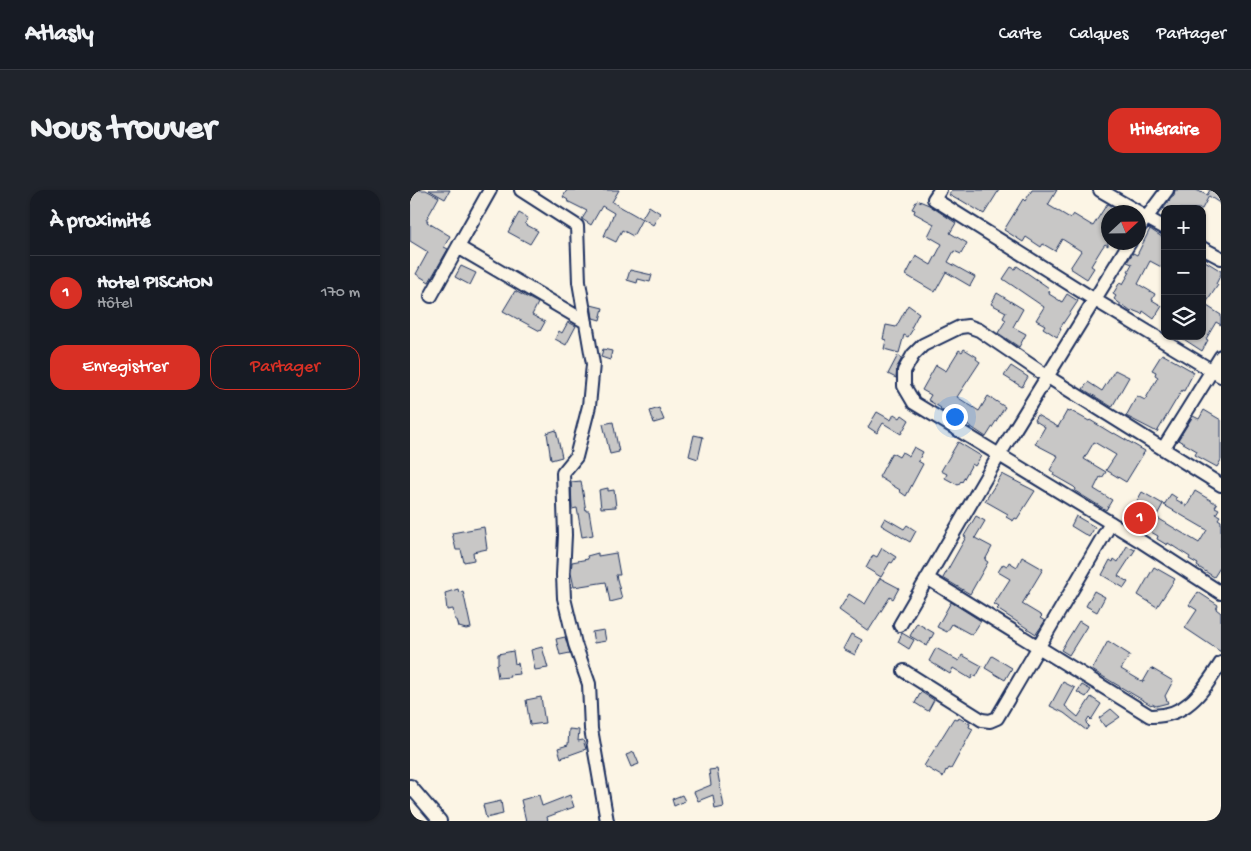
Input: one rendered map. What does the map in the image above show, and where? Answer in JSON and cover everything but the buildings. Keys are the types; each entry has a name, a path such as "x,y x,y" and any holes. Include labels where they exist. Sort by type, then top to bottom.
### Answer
{"street":[{"path":"431,296 490,190"},
{"path":"521,190 577,226 579,282 593,364 593,375 589,406 576,457 563,473 565,535 563,576 568,619 589,684 591,729 607,821"},
{"path":"940,190 934,199 1216,373"},
{"path":"1100,190 1126,205"},
{"path":"1146,209 1167,190"},
{"path":"1146,217 1161,226"},
{"path":"458,246 586,322"},
{"path":"900,625 999,455 1125,250"},
{"path":"1206,250 1221,258"},
{"path":"1221,485 1048,377 979,330 968,326 938,336 923,344 913,355 904,371 904,386 914,403 1221,592"},
{"path":"1163,449 1216,373 1221,356"},
{"path":"904,671 982,720 990,721 997,718 1111,523"},
{"path":"926,578 1150,716 1163,716 1179,712 1191,703 1221,663"},
{"path":"410,786 440,821"}],"place":[{"name":"Hotel PISCHON","path":"1140,518"}]}
